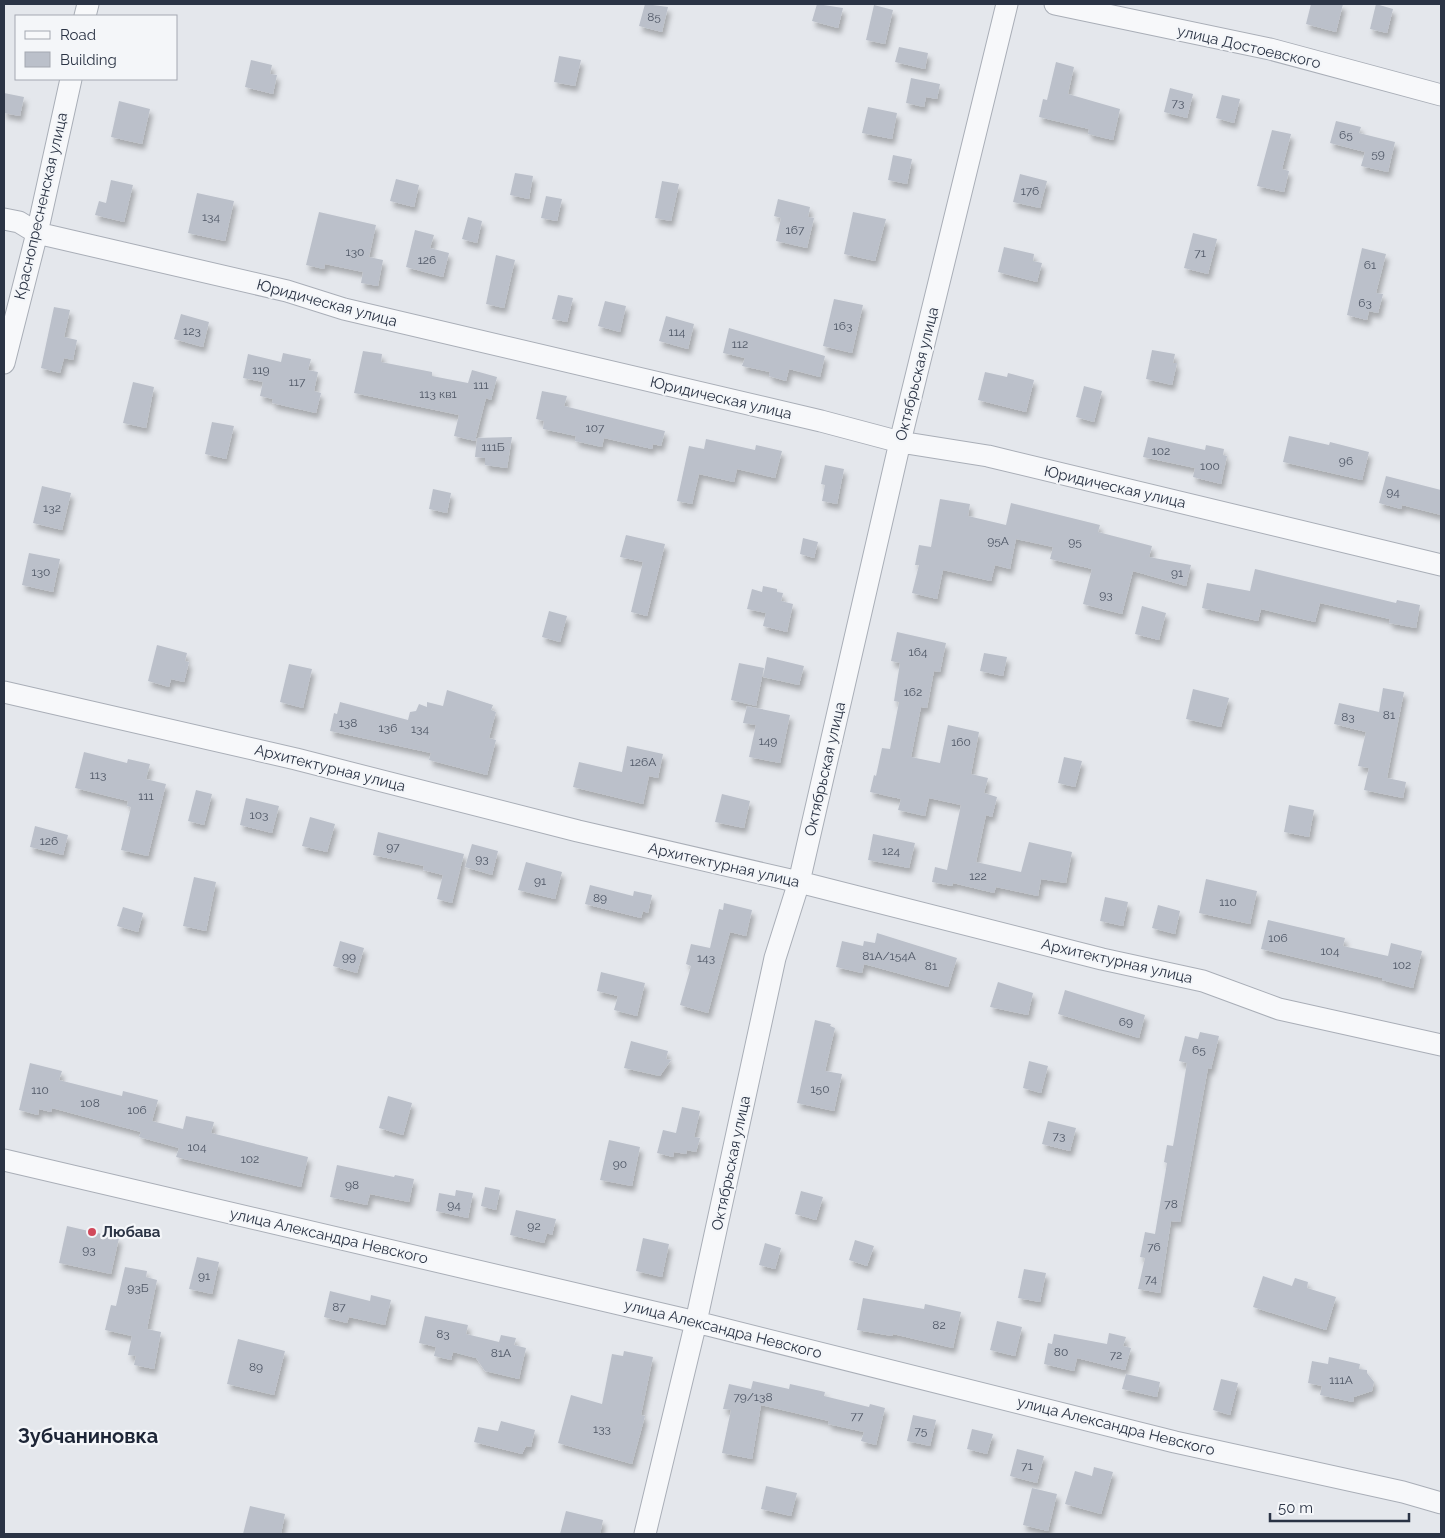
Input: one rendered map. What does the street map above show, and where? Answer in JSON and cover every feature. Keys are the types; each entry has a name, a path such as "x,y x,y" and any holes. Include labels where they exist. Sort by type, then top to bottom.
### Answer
{"street":[{"name":"Октябрьская улица","path":"645,1534 696,1322 775,958 799,882 900,442 1007,4"},
{"name":"улица Достоевского","path":"1055,4 1270,49 1441,95"},
{"name":"Краснопресненская улица","path":"4,363 37,233 71,80"},
{"name":"Юридическая улица","path":"4,218 19,222 37,233 287,291 344,309 900,442 988,456 1441,565"},
{"name":"Архитектурная улица","path":"4,692 296,759 578,832 799,882 1102,960 1203,981 1279,1009 1441,1045"},
{"name":"улица Александра Невского","path":"4,1160 696,1322 1175,1442 1403,1492 1441,1503"}],"building":[{"path":"645,4 668,7 662,32 639,26"},
{"path":"817,4 843,8 838,28 812,21"},
{"path":"1311,4 1343,4 1336,32 1306,24"},
{"path":"1376,4 1393,9 1387,33 1370,29"},
{"path":"874,5 893,10 885,44 866,40"},
{"path":"899,47 928,53 925,69 895,62"},
{"path":"559,56 581,60 575,86 554,82"},
{"path":"251,60 272,65 270,74 277,75 273,94 245,87"},
{"path":"1056,62 1074,67 1068,94 1120,109 1113,140 1088,134 1089,129 1039,117 1043,99 1047,100"},
{"path":"911,78 940,84 937,99 926,97 924,107 906,103"},
{"path":"1170,88 1193,94 1187,118 1164,112"},
{"path":"4,93 24,97 20,116 4,113"},
{"path":"1222,95 1240,99 1234,123 1216,118"},
{"path":"119,101 150,109 142,144 111,137"},
{"path":"868,107 897,113 892,139 862,133"},
{"path":"1336,121 1361,127 1359,133 1395,142 1388,172 1361,166 1365,152 1330,143"},
{"path":"1272,130 1291,134 1282,169 1289,171 1284,192 1257,186"},
{"path":"893,155 912,159 907,184 888,180"},
{"path":"515,173 533,176 529,199 510,195"},
{"path":"1020,174 1047,181 1040,208 1013,202"},
{"path":"396,179 419,185 414,207 390,201"},
{"path":"111,180 133,185 124,222 95,215 99,201 106,203"},
{"path":"662,181 679,184 671,221 655,218"},
{"path":"197,193 234,201 225,241 188,233"},
{"path":"546,196 562,199 557,221 541,218"},
{"path":"778,199 810,207 808,217 814,218 807,248 776,241 781,218 774,216"},
{"path":"319,212 376,225 369,257 383,260 378,286 361,283 363,272 325,264 324,269 306,265"},
{"path":"853,212 886,219 875,261 844,254"},
{"path":"468,217 482,221 477,243 462,239"},
{"path":"415,230 434,235 430,248 449,253 443,277 406,267"},
{"path":"1193,233 1217,239 1208,274 1184,268"},
{"path":"1004,247 1034,254 1033,261 1042,263 1037,282 998,272"},
{"path":"1362,248 1386,254 1376,293 1383,294 1378,313 1369,311 1367,320 1347,315"},
{"path":"496,255 515,260 504,308 486,304"},
{"path":"558,295 573,298 567,322 552,319"},
{"path":"834,299 863,305 852,353 823,346"},
{"path":"605,301 626,306 620,332 598,326"},
{"path":"54,307 70,310 64,337 77,340 73,360 64,358 60,373 41,368"},
{"path":"181,314 209,322 203,347 174,339"},
{"path":"666,316 694,324 688,349 659,341"},
{"path":"729,328 825,356 820,377 789,369 786,381 769,376 770,372 742,366 745,358 723,353"},
{"path":"1152,350 1175,354 1173,363 1177,363 1172,385 1146,379"},
{"path":"363,351 382,354 381,362 432,372 432,376 468,383 472,370 497,377 491,400 486,398 475,441 454,436 459,415 354,393"},
{"path":"283,353 311,359 308,370 318,372 314,391 321,393 316,413 272,403 273,399 260,396 263,382 243,378 248,354 281,362"},
{"path":"985,372 1007,377 1008,373 1034,380 1026,412 978,400"},
{"path":"133,382 154,387 146,428 123,423"},
{"path":"1084,386 1102,391 1094,422 1076,417"},
{"path":"542,391 567,396 564,406 665,431 661,446 653,444 652,449 604,438 602,447 575,441 576,436 543,429 544,421 536,419"},
{"path":"212,422 234,426 226,459 205,454"},
{"path":"1289,436 1329,445 1330,442 1369,452 1362,480 1283,462"},
{"path":"512,437 507,468 485,465 485,458 475,457 477,438"},
{"path":"1148,437 1205,450 1206,445 1224,449 1223,455 1227,456 1221,484 1193,477 1195,468 1143,457"},
{"path":"706,439 755,450 756,445 782,451 775,478 737,469 734,482 699,474 692,504 677,501 689,446 704,449"},
{"path":"825,465 844,469 837,504 822,501 825,485 821,484"},
{"path":"1386,476 1441,490 1441,515 1402,505 1401,509 1379,503"},
{"path":"42,486 71,493 62,530 33,523"},
{"path":"433,489 451,493 447,513 429,509"},
{"path":"940,499 970,504 968,516 1006,525 1011,503 1100,525 1098,532 1152,546 1149,557 1191,565 1186,586 1133,571 1122,614 1083,604 1092,569 1050,559 1053,547 1016,539 1010,569 995,565 991,581 943,570 937,599 912,593 919,565 915,565 919,545 931,547"},
{"path":"626,535 665,544 647,616 631,612 643,562 620,557"},
{"path":"803,538 818,542 814,558 800,554"},
{"path":"29,553 60,559 53,592 22,585"},
{"path":"1255,569 1396,603 1397,600 1420,605 1416,628 1389,623 1390,619 1320,603 1315,622 1261,609 1258,621 1202,608 1207,583 1250,591"},
{"path":"763,586 777,589 777,592 783,593 781,601 793,604 787,632 763,626 766,613 747,609 752,589 762,592"},
{"path":"1142,606 1166,613 1159,640 1135,634"},
{"path":"549,611 567,616 560,642 542,637"},
{"path":"897,632 946,643 940,672 934,671 927,708 921,707 911,757 940,763 948,725 979,732 971,774 988,778 984,793 997,797 992,817 986,815 976,862 1021,872 1029,842 1072,852 1066,883 1041,879 1038,896 996,887 994,893 953,883 952,886 932,882 935,867 947,870 961,805 929,798 925,816 898,810 901,799 870,792 874,775 876,776 882,748 890,749 899,702 894,701 900,663 891,661"},
{"path":"157,645 187,653 185,661 189,662 184,682 171,679 169,687 148,681"},
{"path":"984,653 1007,657 1003,676 980,671"},
{"path":"767,657 804,666 799,685 763,677"},
{"path":"739,663 764,668 756,706 731,700"},
{"path":"289,664 312,669 303,708 280,702"},
{"path":"1383,688 1404,692 1387,778 1406,782 1403,798 1364,790 1369,768 1358,766 1366,732 1334,724 1339,703 1379,712"},
{"path":"1193,689 1229,698 1221,727 1186,719"},
{"path":"447,690 493,705 491,710 496,712 489,738 496,740 487,775 429,760 431,753 330,731 334,713 337,714 340,702 408,720 410,712 416,711 419,704 427,707 427,702 443,706"},
{"path":"747,706 790,715 780,763 749,757 756,725 743,723"},
{"path":"627,746 663,754 658,778 649,776 643,804 573,787 579,762 622,772"},
{"path":"84,752 127,763 128,759 150,764 146,779 166,784 148,856 121,850 131,807 127,806 128,801 75,788"},
{"path":"1064,757 1082,761 1075,787 1058,783"},
{"path":"196,790 212,794 204,825 188,821"},
{"path":"722,794 750,801 744,828 715,822"},
{"path":"246,798 279,806 272,833 240,825"},
{"path":"1289,805 1314,810 1309,837 1284,832"},
{"path":"310,817 335,824 327,852 302,846"},
{"path":"35,826 68,835 63,855 30,847"},
{"path":"378,832 464,854 452,903 437,899 443,875 423,870 424,866 373,855"},
{"path":"873,834 915,843 909,868 868,860"},
{"path":"472,844 498,851 492,875 465,867"},
{"path":"526,862 562,872 555,899 518,890"},
{"path":"194,877 216,882 206,931 183,926"},
{"path":"1206,879 1257,891 1250,924 1199,913"},
{"path":"590,885 633,896 634,891 652,895 648,913 643,911 641,918 585,904"},
{"path":"1105,897 1128,902 1123,926 1100,921"},
{"path":"724,903 752,910 746,936 730,932 708,1013 680,1005 691,966 686,964 691,944 710,948 719,909 723,910"},
{"path":"1158,905 1180,911 1175,934 1152,928"},
{"path":"123,907 143,913 138,932 117,926"},
{"path":"1268,920 1345,938 1343,946 1388,956 1391,943 1422,951 1413,988 1382,980 1382,978 1261,949"},
{"path":"877,933 957,958 948,987 864,964 862,973 836,967 842,941 863,946 864,941 875,943"},
{"path":"340,941 364,948 357,973 333,966"},
{"path":"601,972 645,983 637,1016 614,1010 618,996 597,991"},
{"path":"998,982 1033,993 1028,1015 990,1007"},
{"path":"1065,990 1145,1015 1139,1038 1058,1014"},
{"path":"815,1020 831,1024 830,1026 835,1028 825,1071 842,1074 834,1111 797,1103"},
{"path":"1200,1032 1219,1036 1211,1069 1208,1068 1180,1222 1171,1221 1160,1293 1138,1289 1145,1258 1140,1257 1145,1232 1155,1234 1167,1163 1164,1162 1167,1145 1173,1146 1187,1063 1179,1061 1185,1036 1198,1039"},
{"path":"631,1041 668,1051 666,1059 671,1060 660,1076 624,1068"},
{"path":"1029,1061 1048,1066 1041,1093 1023,1088"},
{"path":"30,1063 62,1071 59,1080 122,1096 123,1091 158,1100 152,1121 183,1129 186,1116 214,1122 211,1133 308,1157 301,1187 176,1157 179,1148 139,1137 141,1132 52,1108 51,1112 39,1109 38,1115 19,1110"},
{"path":"388,1096 412,1103 403,1135 379,1128"},
{"path":"682,1107 700,1111 694,1137 700,1138 696,1152 687,1150 686,1154 674,1152 673,1157 657,1153 663,1130 676,1133"},
{"path":"1048,1121 1076,1128 1070,1151 1042,1144"},
{"path":"609,1140 640,1147 632,1186 600,1180"},
{"path":"337,1165 394,1177 395,1175 414,1179 409,1202 370,1194 367,1205 330,1197"},
{"path":"485,1187 500,1190 496,1210 481,1206"},
{"path":"456,1190 473,1193 468,1218 436,1211 439,1193 455,1196"},
{"path":"801,1191 823,1197 816,1220 795,1214"},
{"path":"516,1210 556,1219 552,1235 547,1233 544,1243 510,1235"},
{"path":"67,1226 119,1238 111,1274 59,1263"},
{"path":"643,1238 669,1244 662,1277 636,1271"},
{"path":"855,1240 874,1246 867,1266 849,1260"},
{"path":"765,1243 781,1248 775,1269 759,1265"},
{"path":"197,1257 219,1262 212,1294 189,1289"},
{"path":"125,1267 147,1271 146,1277 157,1280 147,1329 161,1332 154,1369 134,1365 136,1356 128,1355 132,1336 105,1330 111,1305 116,1306"},
{"path":"1024,1269 1046,1273 1040,1302 1018,1298"},
{"path":"1263,1276 1292,1286 1295,1278 1308,1282 1307,1288 1336,1297 1326,1330 1253,1307"},
{"path":"330,1291 370,1301 371,1295 391,1300 385,1325 349,1317 347,1323 324,1317"},
{"path":"863,1298 924,1309 925,1304 961,1312 953,1348 893,1334 892,1336 857,1330"},
{"path":"425,1316 468,1325 466,1334 499,1342 501,1335 516,1338 514,1345 526,1348 519,1379 485,1371 476,1358 453,1352 451,1360 434,1356 436,1347 419,1343"},
{"path":"997,1321 1022,1327 1015,1356 990,1350"},
{"path":"1109,1333 1126,1337 1123,1346 1131,1348 1125,1370 1077,1358 1074,1371 1044,1364 1048,1343 1052,1344 1054,1334 1107,1344"},
{"path":"238,1339 285,1351 274,1395 227,1384"},
{"path":"624,1351 653,1357 641,1415 645,1416 632,1464 558,1443 571,1395 602,1404 612,1354 623,1356"},
{"path":"1329,1357 1360,1364 1359,1369 1367,1370 1367,1373 1374,1382 1372,1391 1354,1397 1353,1402 1320,1395 1322,1386 1308,1383 1312,1361 1328,1364"},
{"path":"1126,1374 1160,1382 1157,1397 1122,1389"},
{"path":"1221,1379 1238,1383 1230,1415 1213,1410"},
{"path":"753,1381 789,1389 790,1384 825,1392 824,1396 869,1407 870,1404 885,1408 876,1445 861,1441 864,1432 828,1424 829,1421 761,1405 752,1459 722,1453 731,1410 723,1409 729,1384 751,1389"},
{"path":"913,1415 936,1420 930,1446 907,1441"},
{"path":"501,1421 535,1430 531,1447 526,1446 522,1454 474,1442 478,1427 498,1431"},
{"path":"972,1429 993,1434 987,1454 967,1449"},
{"path":"1017,1449 1044,1456 1037,1483 1010,1476"},
{"path":"1094,1467 1113,1472 1101,1514 1065,1504 1075,1471 1092,1476"},
{"path":"766,1486 797,1493 791,1516 761,1509"},
{"path":"1032,1488 1057,1494 1048,1531 1023,1525"},
{"path":"250,1506 285,1514 281,1534 243,1534"},
{"path":"566,1511 603,1520 600,1534 560,1534"}],"place":[{"name":"Любава","path":"92,1232"}],"district":[{"name":"Зубчаниновка","path":"88,1436"}]}
